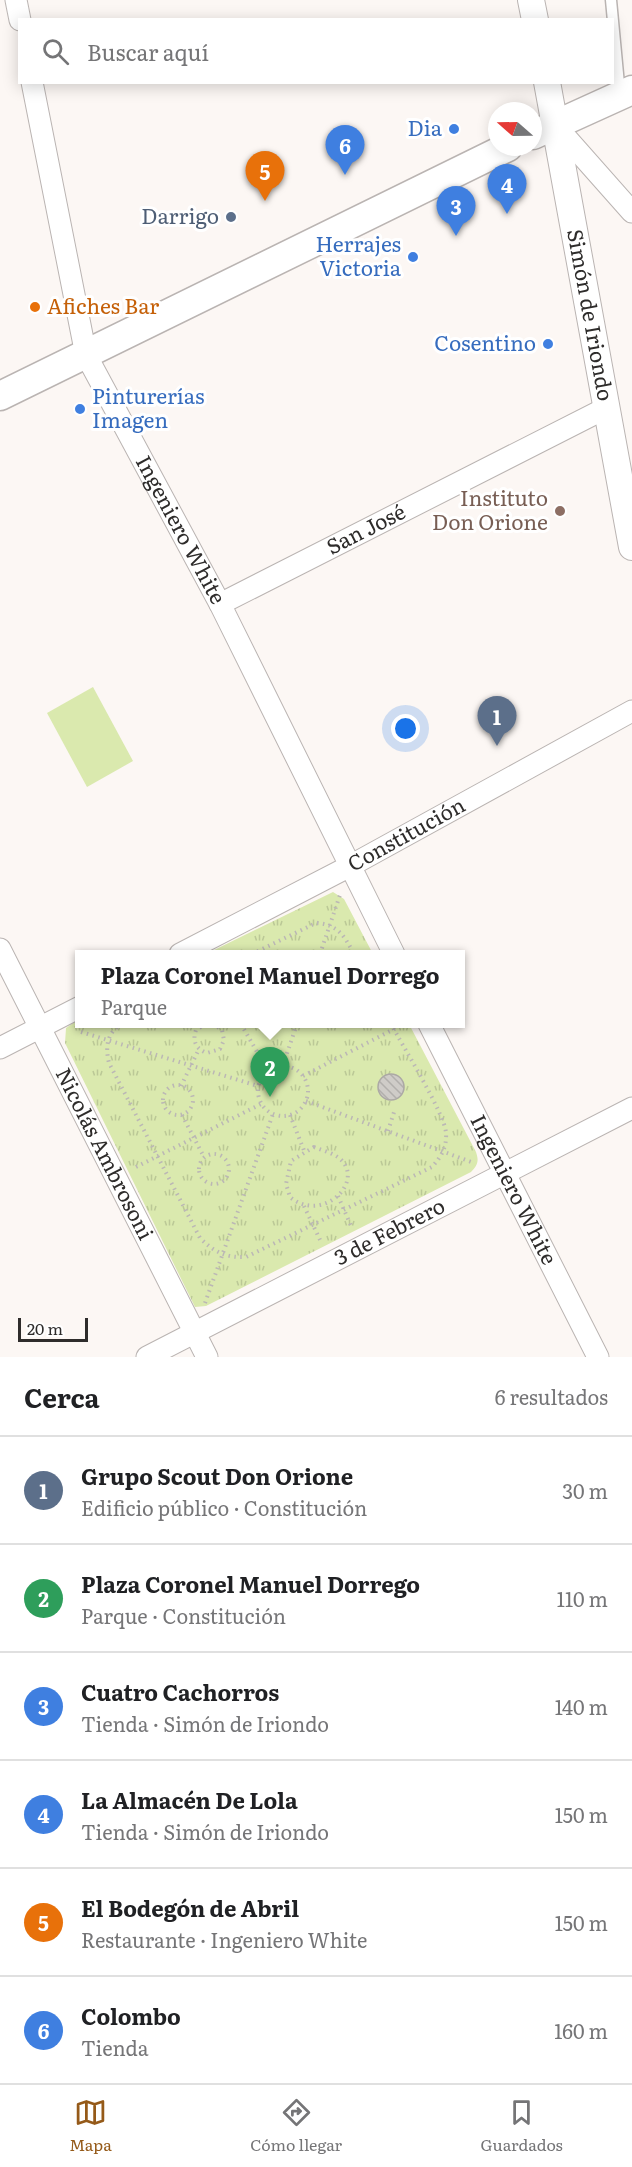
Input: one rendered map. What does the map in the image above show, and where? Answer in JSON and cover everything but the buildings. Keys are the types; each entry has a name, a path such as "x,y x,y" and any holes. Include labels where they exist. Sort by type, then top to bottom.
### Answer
{"main road":[{"path":"544,129 626,92"},
{"path":"0,396 490,156"}],"street":[{"path":"16,0 20,18"},
{"path":"531,0 535,18"},
{"name":"Ingeniero White","path":"32,84 86,355 220,604 392,950"},
{"name":"Simón de Iriondo","path":"547,84 544,129 608,407 632,547"},
{"path":"544,129 632,212"},
{"name":"San José","path":"220,604 608,407"},
{"name":"Constitución","path":"188,950 350,866 632,711"},
{"name":"Nicolás Ambrosoni","path":"0,949 44,1025 116,1177 207,1357"},
{"path":"0,1048 75,1009"},
{"name":"Ingeniero White","path":"432,1028 598,1357"},
{"name":"3 de Febrero","path":"147,1357 506,1175 632,1108"}],"lane":[{"path":"611,0 614,18"},
{"path":"614,18 626,92"}],"path":[{"path":"321,950 350,866"},
{"path":"260,950 307,925 316,923 330,925 344,935 352,950"},
{"path":"44,1025 108,1041 258,1086"},
{"path":"117,1028 111,1033 108,1041 106,1053 109,1063 200,1238 223,1255 246,1257 432,1167 443,1152 445,1126 394,1029 303,1076"},
{"path":"181,1086 199,1048 195,1035 199,1028"},
{"path":"199,1048 212,1053 223,1045 222,1030 219,1028"},
{"path":"244,1028 268,1071"},
{"path":"283,1065 295,1028"},
{"path":"283,1065 298,1070 303,1076 308,1092 302,1108 290,1115 273,1114 261,1104 258,1086 268,1071 283,1065"},
{"path":"181,1086 187,1089 193,1097 192,1107 183,1114 171,1114 163,1103 168,1089 181,1086"},
{"path":"306,1101 506,1175"},
{"path":"116,1177 261,1104"},
{"path":"388,1131 395,1109"},
{"path":"183,1114 204,1157"},
{"path":"194,1333 273,1114"},
{"path":"290,1115 305,1153"},
{"path":"314,1147 344,1163 346,1180 338,1196 324,1206 303,1205 290,1197 286,1184 291,1161 305,1153 314,1147"},
{"path":"213,1154 226,1161 229,1171 224,1180 211,1184 203,1180 199,1166 204,1157 213,1154"},
{"path":"338,1196 360,1249"},
{"path":"303,1205 332,1263"}],"green space":[{"path":"93,687 133,761 87,787 47,713"},
{"path":"333,892 344,899 371,950 214,950"},
{"path":"75,1022 75,1028 411,1028 476,1152 478,1160 471,1172 206,1306 195,1307 65,1043 66,1028"}],"place":[{"name":"Dia","path":"454,129"},
{"name":"Colombo","path":"345,175"},
{"name":"El Bodegón de Abril","path":"265,201"},
{"name":"La Almacén De Lola","path":"507,214"},
{"name":"Darrigo","path":"231,217"},
{"name":"Cuatro Cachorros","path":"456,236"},
{"name":"Herrajes Victoria","path":"413,257"},
{"name":"Afiches Bar","path":"35,307"},
{"name":"Cosentino","path":"548,344"},
{"name":"Pinturerías Imagen","path":"80,409"},
{"name":"Instituto Don Orione","path":"560,511"},
{"name":"Grupo Scout Don Orione","path":"497,746"},
{"name":"Plaza Coronel Manuel Dorrego","path":"270,1097"}]}
